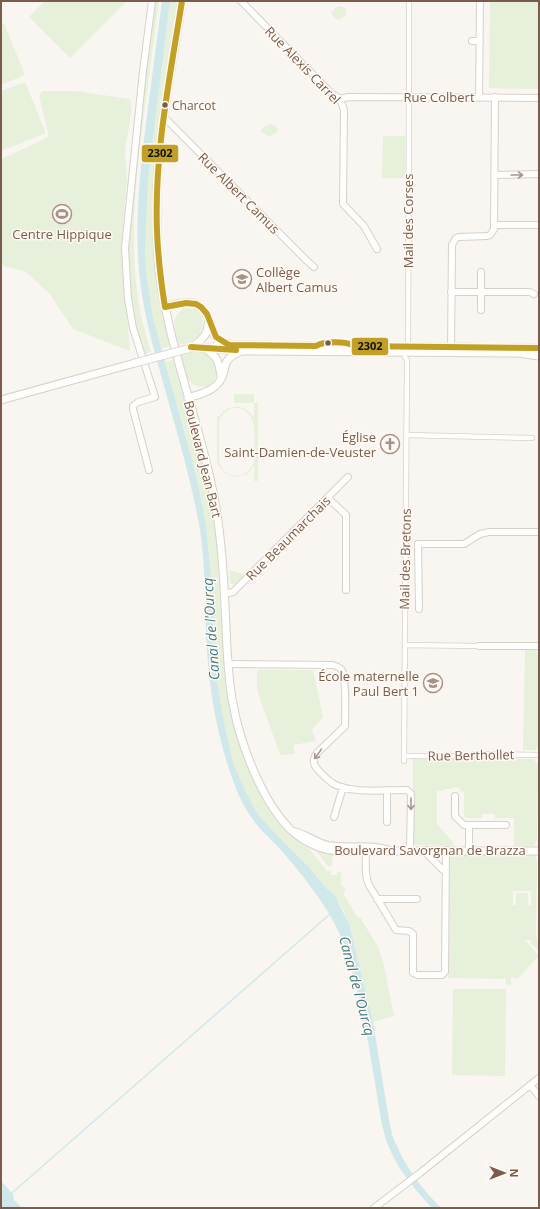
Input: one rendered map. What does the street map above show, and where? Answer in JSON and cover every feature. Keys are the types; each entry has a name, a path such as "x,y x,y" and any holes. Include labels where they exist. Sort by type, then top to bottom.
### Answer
{"street":[{"path":"149,470 133,406 138,402 155,397 133,328 128,299 125,248 143,70 152,1"},
{"name":"Boulevard Jean Bart","path":"182,1 164,117 158,167 158,266 165,307 175,350 213,492 222,549 228,664"},
{"name":"Rue Alexis Carrel","path":"241,1 331,93 340,100 343,105 344,204 364,226 377,249"},
{"path":"409,1 409,94"},
{"path":"479,98 480,1"},
{"path":"472,28 480,28"},
{"path":"472,41 480,41"},
{"name":"Rue Colbert","path":"340,100 348,97 539,98"},
{"path":"451,350 453,241 456,238 463,236 490,235 494,229 495,98"},
{"name":"Mail des Corses","path":"408,342 409,100"},
{"name":"Rue Albert Camus","path":"164,117 314,267"},
{"path":"494,175 539,174"},
{"path":"494,225 539,225"},
{"path":"481,272 481,310"},
{"path":"451,292 530,292 534,294"},
{"path":"165,307 187,303 196,304 205,311 213,333 216,337 220,341 229,345"},
{"path":"191,347 203,337 209,320"},
{"path":"1,400 191,347 229,345 451,350 518,353 539,356"},
{"path":"191,347 242,351 539,348"},
{"path":"206,349 218,360 221,376"},
{"path":"188,398 215,387 224,372 228,359 242,351"},
{"name":"Mail des Bretons","path":"404,758 407,435 407,360 405,357"},
{"path":"407,435 532,438"},
{"name":"Rue Beaumarchais","path":"224,594 233,592 348,477"},
{"path":"328,498 346,515 346,590"},
{"path":"419,609 418,544 464,544 480,534 489,532 539,532"},
{"path":"405,646 539,646"},
{"path":"228,664 333,665 340,668 345,678 345,726 317,753 313,760 315,766 330,782 354,790 407,790 411,794 410,850"},
{"name":"Boulevard Savorgnan de Brazza","path":"228,664 235,714 241,737 260,784 272,805 291,830 306,841 325,849 336,851 539,851"},
{"name":"Rue Berthollet","path":"404,758 472,756 475,754 539,755"},
{"path":"334,817 343,787"},
{"path":"387,790 387,822"},
{"path":"455,796 454,816 464,825 506,826"},
{"path":"469,826 469,850"},
{"path":"291,830 328,845 380,846 392,850"},
{"path":"427,850 427,854 444,870 446,870"},
{"path":"366,851 367,880 377,899 396,930 409,931 412,934 414,973 418,975 442,975 445,972 446,850"},
{"path":"377,899 417,899"},
{"path":"374,1208 539,1078"},
{"path":"530,1085 539,1096"}],"green space":[{"path":"45,1 127,1 70,58 29,17"},
{"path":"155,1 159,1 136,183 134,235 136,286 140,311 151,352 143,355 134,325 128,284 128,243 138,129"},
{"path":"170,1 179,1 166,85 164,85 160,107 163,108 155,242 156,279 171,346 161,349 148,292 145,252 145,213 150,154"},
{"path":"490,1 539,1 539,89 489,88"},
{"path":"340,6 346,8 346,12 345,16 338,20 331,13 335,8"},
{"path":"4,23 25,75 1,85 1,24"},
{"path":"25,82 46,133 1,151 1,91"},
{"name":"Centre Hippique","path":"43,91 75,91 130,99 132,107 125,151 127,179 121,250 130,351 73,329 50,294 26,272 1,265 1,159 49,137 39,95"},
{"path":"270,124 278,128 274,134 268,136 260,131 264,127"},
{"path":"383,136 405,136 405,178 382,178"},
{"path":"190,308 196,310 202,318 203,324 202,330 194,340 189,343 179,345 175,331 175,321 176,317 183,309"},
{"path":"196,351 210,354 216,361 217,373 215,378 213,382 204,387 195,385 189,380 181,355"},
{"path":"173,360 207,481 217,528 225,682 248,764 296,838 308,847 327,871 331,871 331,875 337,875 337,871 341,872 341,884 346,890 343,893 358,918 360,917 378,947 383,961 394,1016 373,1022 350,926 343,910 334,894 327,889 307,865 262,819 248,798 233,763 217,680 211,575 206,526 199,488 165,362"},
{"path":"234,394 254,394 254,403 234,403"},
{"path":"254,403 258,403 258,481 254,481 254,466 247,474 236,477 226,474 217,462 217,416 219,417 225,411 232,407 240,407 250,413 254,418","holes":["232,408 241,409 248,413 252,419 255,435 254,461 247,472 236,476 226,472 222,468 219,461 219,421 224,413"]},
{"path":"230,570 242,574 243,576 233,585 230,582"},
{"path":"525,650 536,650 539,657 538,746 536,750 523,750"},
{"path":"257,670 313,670 323,717 312,730 316,741 293,745 295,754 280,755 257,690"},
{"path":"413,757 533,759 538,764 537,840 534,846 514,846 514,818 495,818 495,814 482,814 482,818 467,818 464,816 464,792 460,791 460,788 453,787 453,789 437,791 437,824 453,842 453,846 416,845 413,842"},
{"path":"316,851 333,854 332,866 328,866"},
{"path":"455,854 535,856 537,861 536,934 539,950 538,951 531,943 531,940 525,940 538,955 538,957 517,979 511,977 511,985 506,985 506,979 448,978 450,856","holes":["513,891 531,891 531,905 528,905 528,893 516,893 516,905 513,905"]},
{"path":"453,989 506,989 505,1076 452,1075"}],"water":[{"name":"Canal de l'Ourcq","path":"162,1 170,1 148,178 145,248 146,273 153,318 199,488 206,526 211,575 217,680 233,763 248,797 262,819 307,865 327,889 334,894 350,926 373,1022 389,1120 394,1138 400,1153 410,1170 421,1186 441,1208 432,1208 415,1189 399,1167 388,1144 381,1118 368,1040 359,998 346,949 333,920 300,872 251,817 237,792 222,746 214,709 209,671 204,568 200,530 187,472 147,321 139,267 138,202 147,115"},
{"path":"1,1181 13,1194 14,1200 22,1208 1,1208"}],"waterway":[{"path":"12,1193 330,914"}],"transit line":[{"name":"2302","path":"165,307 157,241 158,173 160,144 182,1"},
{"name":"2302","path":"165,307 186,303 196,304 207,314 216,337 229,345 316,346 324,343 335,342 346,343 354,346 539,348"},
{"name":"2302","path":"191,347 236,350"}],"place":[{"name":"Charcot","path":"165,105"},
{"name":"Centre Hippique","path":"62,214"},
{"name":"Collège Albert Camus","path":"242,279"},
{"name":"Église Saint-Damien-de-Veuster","path":"390,444"},
{"name":"École maternelle Paul Bert 1","path":"433,683"}]}
